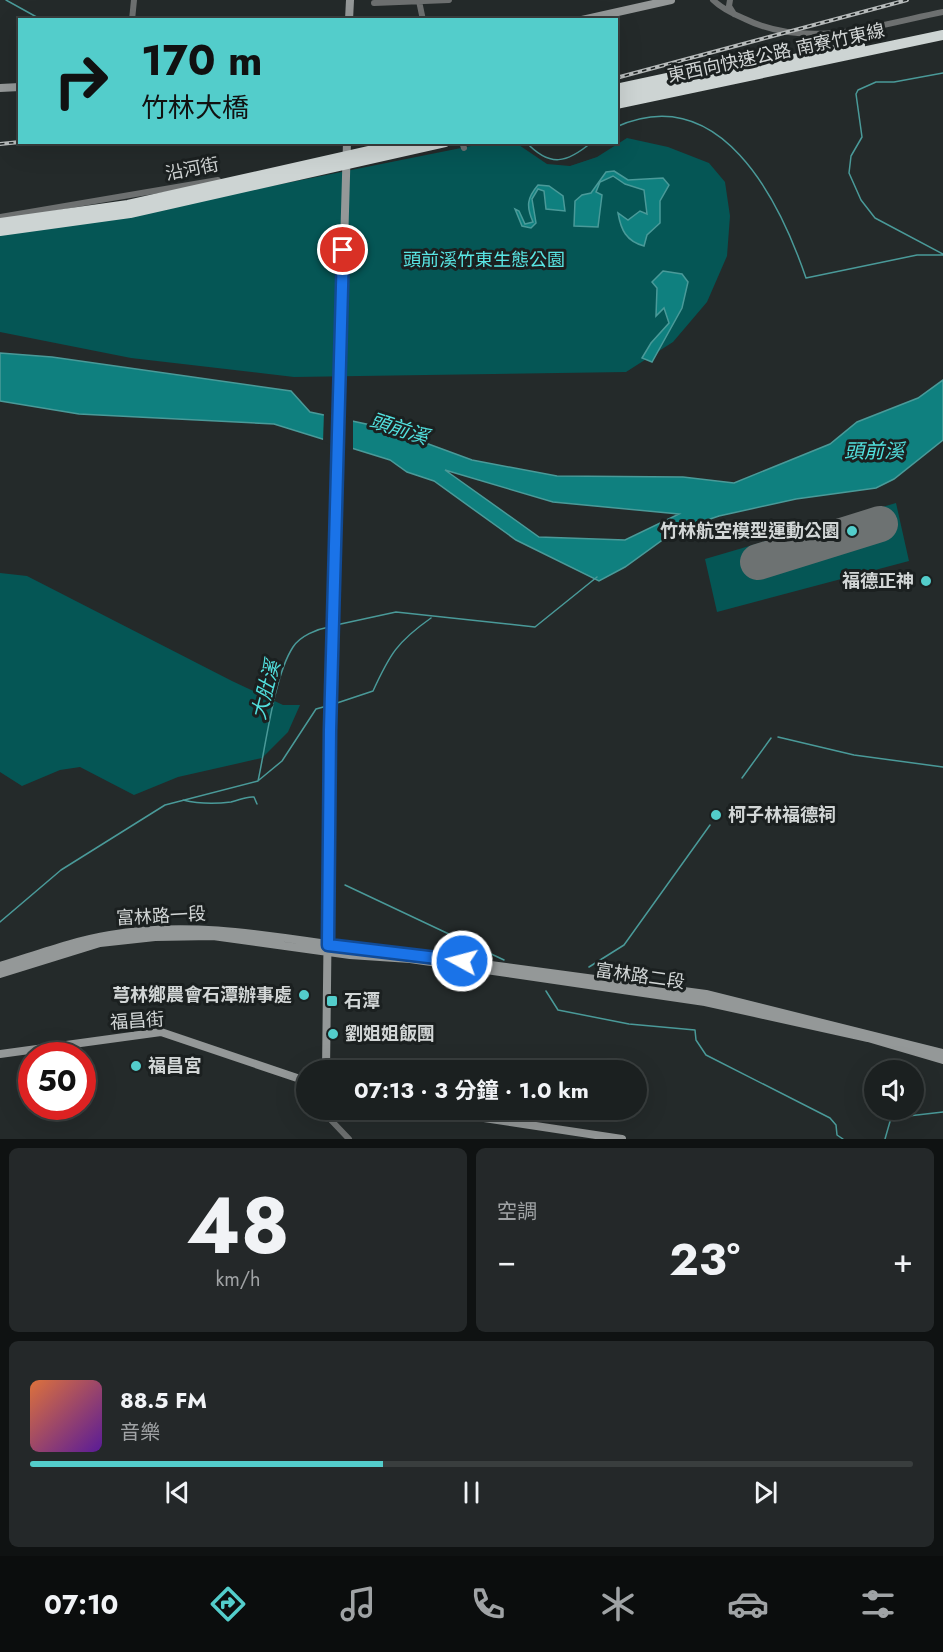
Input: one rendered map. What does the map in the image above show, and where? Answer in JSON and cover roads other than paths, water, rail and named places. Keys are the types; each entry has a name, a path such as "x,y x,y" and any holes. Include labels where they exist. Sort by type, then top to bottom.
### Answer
{"highway":[{"name":"東西向快速公路 南寮竹東線","path":"618,104 833,55 943,27"},
{"name":"東西向快速公路 南寮竹東線","path":"618,97 943,35"},
{"path":"618,89 733,65 833,55"},
{"path":"618,110 695,94 833,55"},
{"path":"0,224 128,205 400,144"},
{"path":"0,231 130,213 436,144"}],"main road":[{"path":"350,0 350,18"},
{"path":"591,18 670,0"},
{"path":"0,88 18,87"},
{"path":"326,1060 330,730 347,144"},
{"name":"富林路一段","path":"0,966 109,935 167,929 236,931 327,948"},
{"name":"富林路一段","path":"0,974 100,944 155,937 213,936 327,948"},
{"name":"富林路二段","path":"327,948 553,976 760,1010 943,1053"},
{"name":"富林路二段","path":"760,1010 943,1059"},
{"name":"福昌街","path":"0,1054 160,1032 296,1079"},
{"path":"497,1120 622,1139"}],"street":[{"path":"132,18 134,0"},
{"path":"374,3 449,0"},
{"path":"713,0 734,14 771,30 806,35 848,32 943,12"},
{"path":"730,0 729,6 734,14"},
{"path":"419,1 423,18"},
{"name":"沿河街","path":"0,217 194,184 378,144"},
{"path":"331,1120 349,1139"}],"water":[{"path":"614,171 628,180 663,178 669,185 660,201 660,223 647,235 644,246 625,234 618,213 628,220 640,211 647,214 644,190 625,184 613,176 600,182 596,192 602,195 598,227 574,226 575,201 582,195 591,193 606,172"},
{"path":"538,185 549,186 563,196 565,211 546,209 544,191 538,189 532,199 536,223 531,228 522,226 515,209 519,211 525,224 533,222 529,202"},
{"path":"663,271 682,274 688,282 682,308 652,362 642,358 651,343 669,323 664,308 656,316 657,288 652,282"},
{"name":"頭前溪","path":"0,353 52,357 291,391 310,412 385,428 472,460 557,476 683,477 734,483 830,444 857,422 918,398 943,380 943,440 894,479 876,488 796,499 719,516 675,531 625,567 599,581 516,540 434,481 407,472 390,460 274,424 79,414 0,401","holes":["445,470 553,502 679,514 625,540 539,537"]}],"waterway":[{"path":"6,0 38,18"},
{"path":"943,73 894,82 876,82 858,90 856,94 862,137 851,156 849,173 861,200 875,218 943,254"},
{"path":"618,126 653,117 686,120 715,133 740,155 761,183 780,214 806,278 917,255 943,255"},
{"path":"528,144 543,156 559,160 575,155 589,144"},
{"name":"大肚溪","path":"336,625 396,612 535,627 597,577"},
{"path":"334,704 373,691 384,667 402,642 431,618"},
{"name":"大肚溪","path":"0,922 61,870 165,805 258,781 271,711 286,660 293,647 304,636 329,627"},
{"path":"259,780 282,761 316,709 327,706"},
{"path":"778,737 854,755 943,767"},
{"path":"742,778 771,738"},
{"path":"183,800 219,803 254,797 257,804"},
{"path":"589,967 624,945 710,825"},
{"path":"345,885 504,960"},
{"path":"546,991 558,1010 629,1024 695,1030 696,1040 706,1055 830,1118 836,1125 837,1135 843,1139"},
{"path":"885,1139 891,1118 943,1112"}],"railway":[{"path":"618,77 907,0"},
{"path":"0,144 18,142"}],"place":[{"name":"竹林航空模型運動公園","path":"852,531"},
{"name":"福德正神","path":"926,581"},
{"name":"柯子林福德祠","path":"716,815"},
{"name":"芎林鄉農會石潭辦事處","path":"304,995"},
{"name":"石潭","path":"332,1001"},
{"name":"劉姐姐飯團","path":"333,1034"},
{"name":"福昌宮","path":"136,1066"}],"park label":[{"name":"頭前溪竹東生態公園","path":"484,260"}]}
